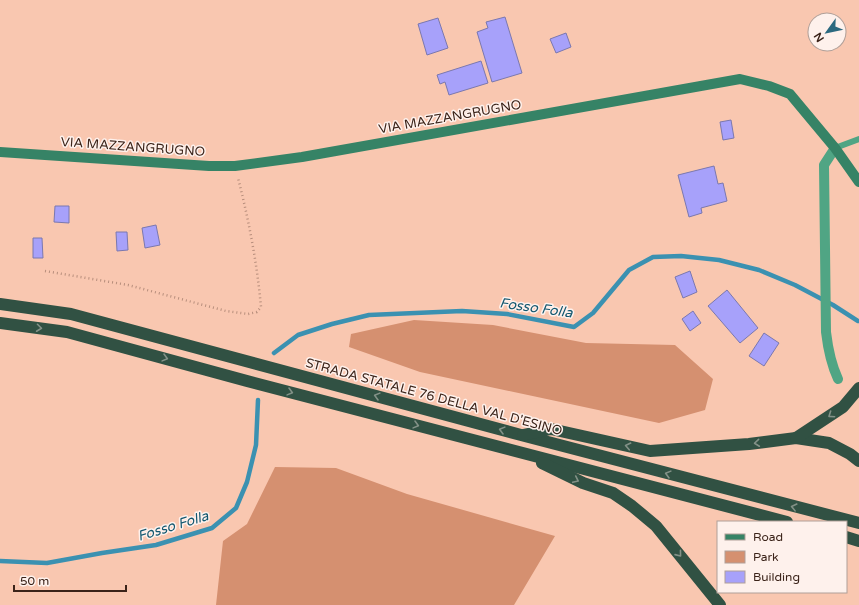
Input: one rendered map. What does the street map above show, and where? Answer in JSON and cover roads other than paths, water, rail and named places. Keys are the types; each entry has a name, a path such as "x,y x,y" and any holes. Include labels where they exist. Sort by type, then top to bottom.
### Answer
{"highway":[{"name":"STRADA STATALE 76 DELLA VAL D'ESINO","path":"0,304 71,314 521,435 859,523"},
{"path":"0,323 67,332 247,381 783,521"},
{"path":"796,438 843,407 859,388"},
{"path":"521,435 551,429 650,451 749,444 796,438 829,443 850,454 859,461"},
{"path":"515,451 583,483 613,493 632,506 656,526 720,605"},
{"path":"847,537 859,540"}],"street":[{"name":"VIA MAZZANGRUGNO","path":"0,152 209,166 235,166 302,157 740,79 769,86 790,94 835,148 859,182"},
{"path":"835,148 824,165 826,318 828,349 833,370 838,379"}],"lane":[{"path":"835,148 859,139"}],"waterway":[{"name":"Fosso Folla","path":"274,353 298,335 332,324 369,315 462,311 507,314 574,327 593,313 629,270 653,257 681,256 719,260 759,270 795,285 833,305 858,321"},
{"name":"Fosso Folla","path":"0,561 47,563 156,545 212,528 236,508 247,482 256,445 258,400"}]}
